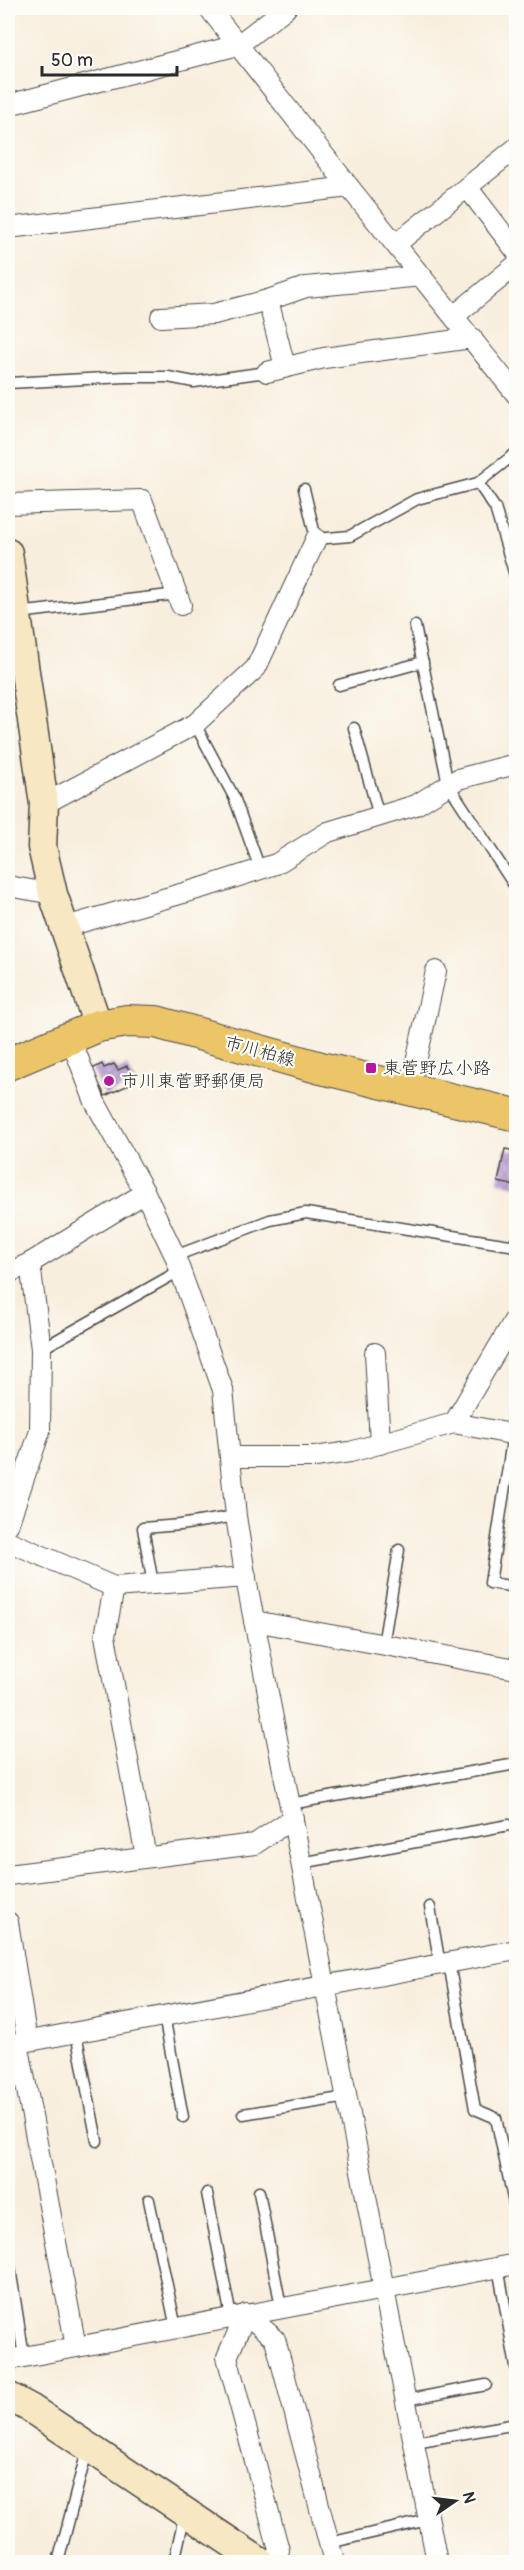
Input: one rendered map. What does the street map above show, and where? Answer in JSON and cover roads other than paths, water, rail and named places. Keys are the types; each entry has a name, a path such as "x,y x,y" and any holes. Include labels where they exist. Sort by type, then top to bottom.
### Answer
{"main road":[{"name":"市川柏線","path":"8,1064 84,1031 127,1021 156,1022 321,1068 516,1114"}],"street":[{"path":"209,8 349,187 516,394"},
{"path":"8,105 238,45 286,8"},
{"path":"396,244 516,148"},
{"path":"8,228 349,187"},
{"path":"467,187 516,251"},
{"path":"454,316 516,265"},
{"path":"161,317 214,314 306,287 422,276"},
{"path":"268,300 276,369 324,358 472,338"},
{"path":"8,504 142,500 179,599"},
{"path":"44,804 195,724 256,668 316,539"},
{"path":"8,553 15,614 14,650 44,804 42,846 65,927 95,1102 145,1193 178,1263 223,1390 236,1516 254,1621 437,2562"},
{"path":"65,927 276,864 328,832 416,805 458,779 516,764"},
{"path":"8,886 54,894"},
{"path":"410,1089 436,971"},
{"path":"8,1274 145,1193"},
{"path":"8,1526 40,1431 41,1349 30,1263"},
{"path":"454,1423 516,1317"},
{"path":"375,1353 380,1444"},
{"path":"230,1457 315,1457 350,1452 454,1423 515,1435"},
{"path":"8,1541 114,1587 246,1577"},
{"path":"114,1587 105,1636 146,1857"},
{"path":"254,1621 516,1669"},
{"path":"8,1875 255,1844 291,1811"},
{"path":"8,1922 18,2043 76,2347"},
{"path":"18,2043 516,1950"},
{"path":"16,2358 507,2265"},
{"path":"238,2315 275,2339 334,2562"},
{"path":"238,2315 226,2357 279,2550 274,2562"},
{"path":"8,2396 260,2562"}],"lane":[{"path":"8,383 125,377 168,377 194,382 276,369"},
{"path":"304,489 316,539 350,536 417,499 478,483 516,453"},
{"path":"478,483 495,508 516,579"},
{"path":"15,614 179,599"},
{"path":"415,626 448,784 516,888"},
{"path":"339,685 423,662"},
{"path":"195,724 234,797 260,869"},
{"path":"354,728 379,816"},
{"path":"41,1349 178,1263 270,1220 306,1213 516,1246"},
{"path":"515,1435 490,1583 516,1587"},
{"path":"153,1584 143,1527 180,1525 236,1516"},
{"path":"383,1645 399,1550"},
{"path":"291,1811 516,1764"},
{"path":"301,1863 509,1825"},
{"path":"430,1907 445,1964 475,2109 496,2118 516,2213"},
{"path":"164,2016 183,2117"},
{"path":"76,2032 97,2141"},
{"path":"243,2114 347,2097"},
{"path":"259,2192 281,2307"},
{"path":"207,2193 238,2315"},
{"path":"149,2200 176,2328"},
{"path":"8,2255 16,2358"},
{"path":"507,2265 516,2367"},
{"path":"406,2400 486,2385"},
{"path":"415,2442 516,2424"},
{"path":"58,2562 88,2447"},
{"path":"174,2562 185,2512"},
{"path":"328,2543 429,2520"}],"place":[{"name":"東菅野広小路","path":"371,1068"},
{"name":"市川東菅野郵便局","path":"109,1081"}]}
